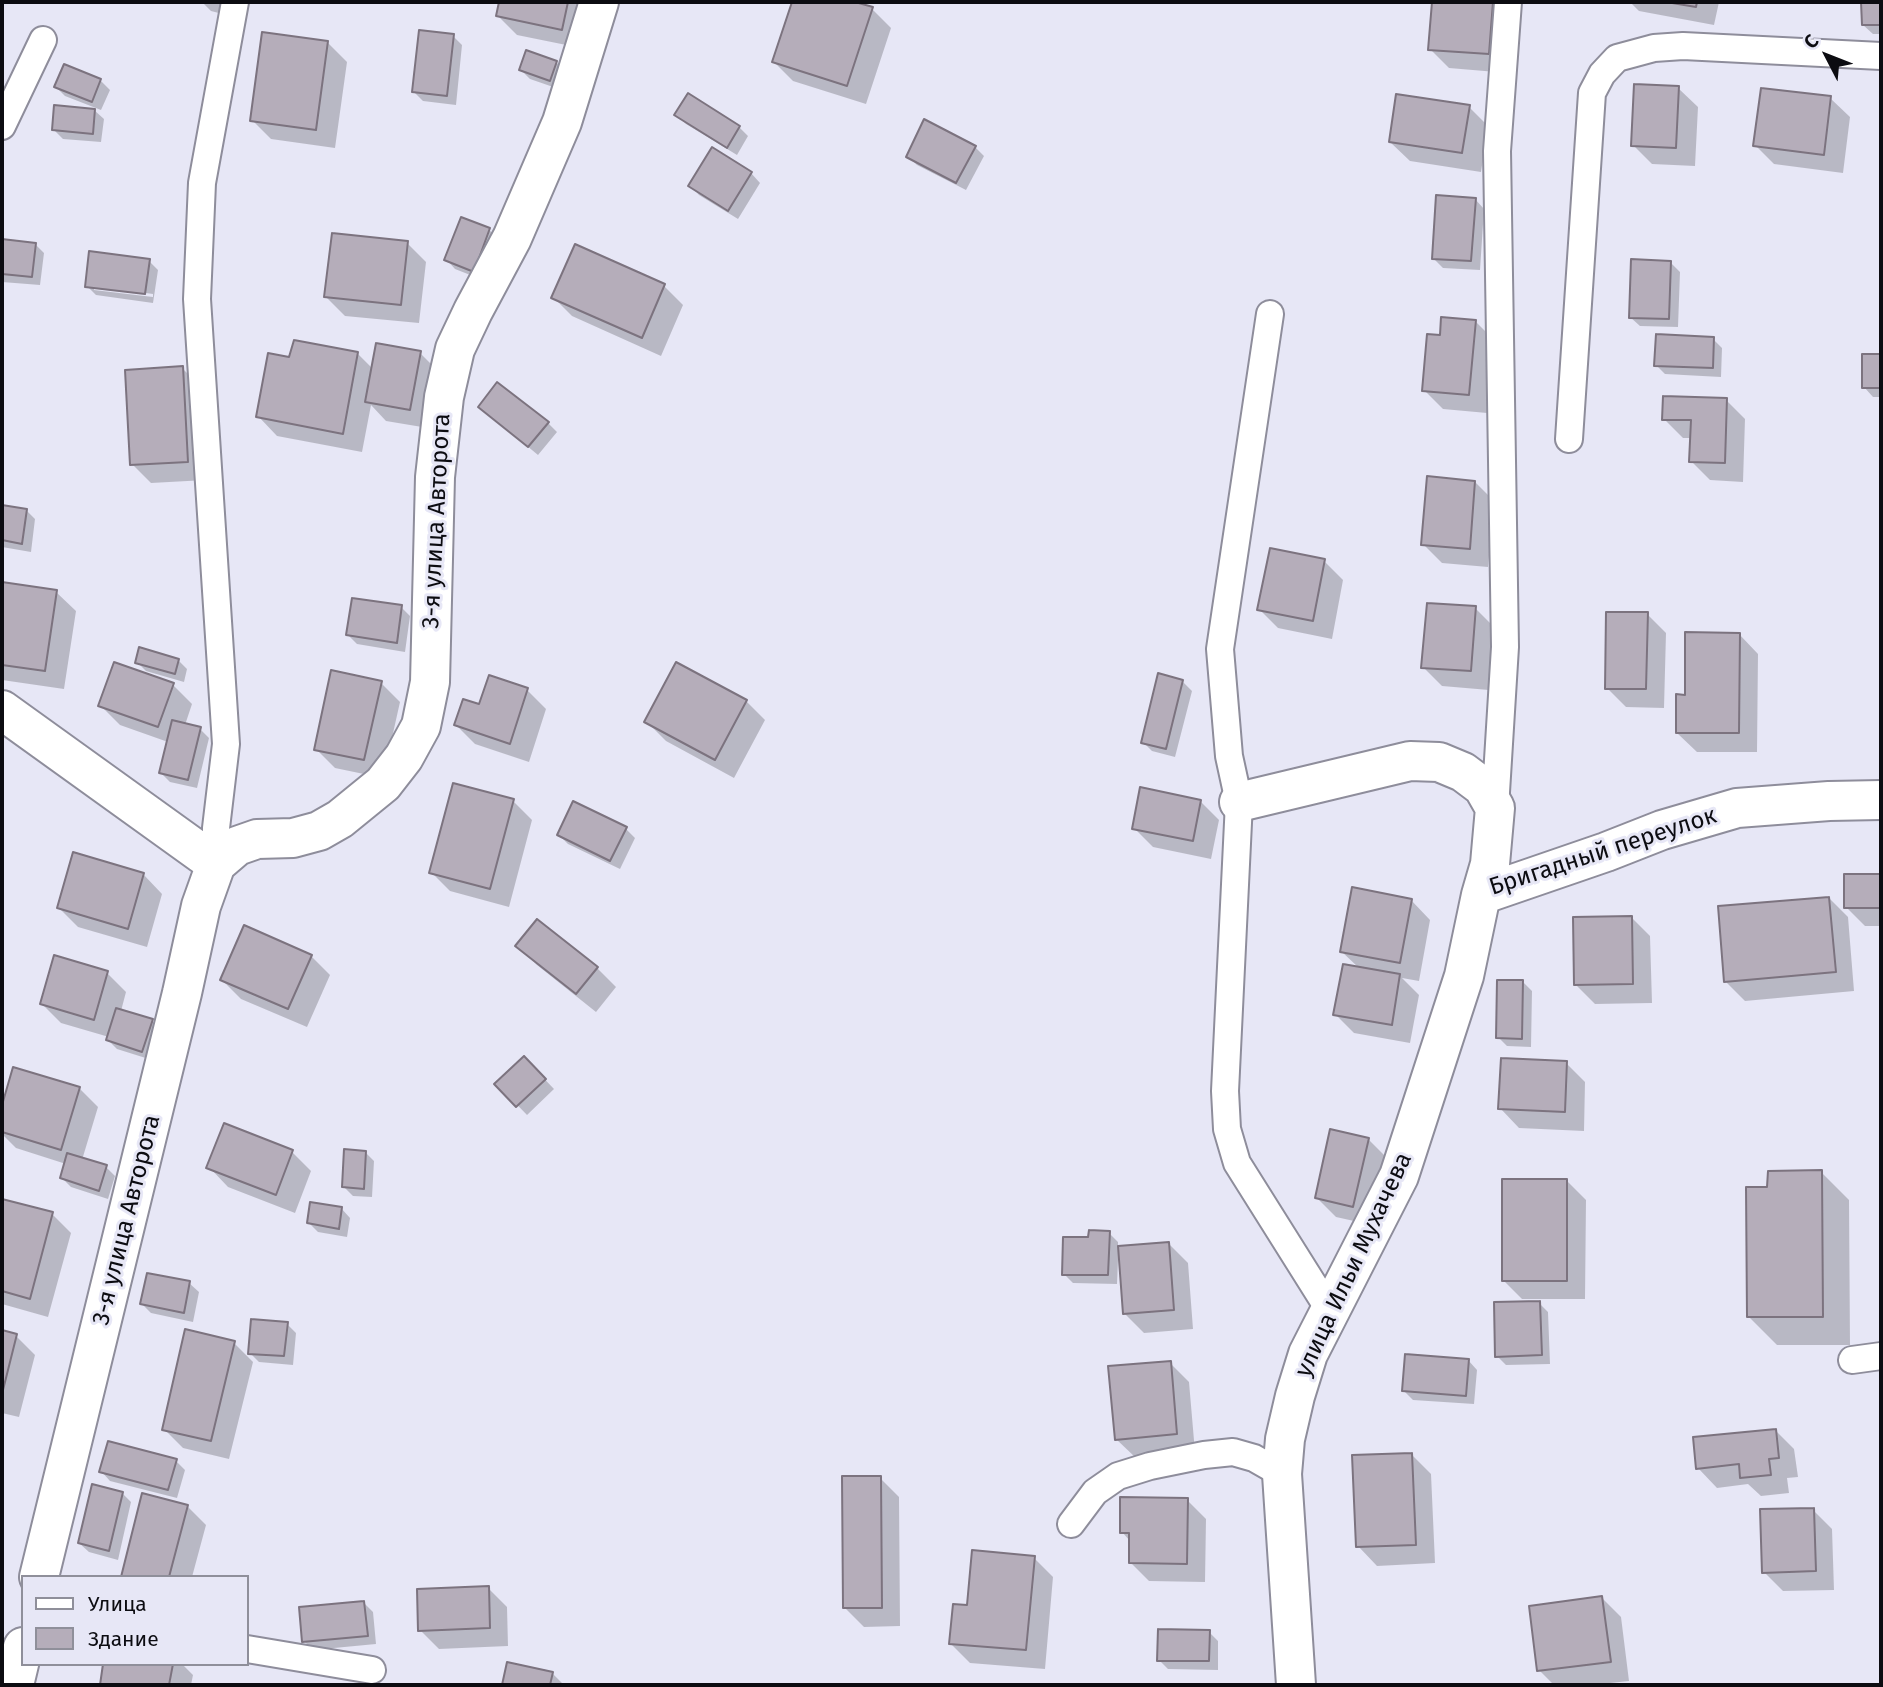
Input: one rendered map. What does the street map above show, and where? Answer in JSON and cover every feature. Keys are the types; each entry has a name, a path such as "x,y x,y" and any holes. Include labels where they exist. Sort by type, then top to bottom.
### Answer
{"street":[{"name":"3-я улица Авторота","path":"39,1575 183,993 201,906 216,864 237,846 257,839 293,838 318,831 340,818 383,784 404,757 421,726 430,682 435,477 444,397 456,349 512,238 562,122 599,2"},
{"path":"2,710 216,864"},
{"path":"1239,802 1410,761 1439,762 1463,772 1483,787 1494,808"},
{"name":"Бригадный переулок","path":"1481,895 1662,830 1737,808 1881,800"},
{"name":"Бригадный переулок","path":"1481,895 1490,864 1494,808"},
{"name":"улица Ильи Мухачева","path":"1296,1685 1282,1474 1285,1438 1308,1354 1399,1176 1464,976 1481,895"},
{"path":"14,1685 21,1655"}],"lane":[{"name":"3-я улица Авторота","path":"216,864 216,828 226,744 197,299 202,183 235,2"},
{"path":"1494,808 1505,647 1497,151 1508,2"},
{"path":"2,125 43,40"},
{"path":"1569,439 1592,93 1602,74 1617,58 1654,48 1683,46 1881,56"},
{"path":"1270,314 1220,649 1227,742 1239,802 1225,1091 1227,1129 1237,1163 1330,1311"},
{"path":"1852,1360 1881,1356"},
{"path":"1071,1524 1095,1492 1118,1476 1150,1466 1233,1452 1254,1458 1282,1474"},
{"path":"248,1649 372,1670"}],"building":[{"path":"499,2 568,2 562,30 496,16"},
{"path":"792,2 855,2 873,7 847,86 772,62"},
{"path":"1432,2 1493,2 1489,54 1428,50"},
{"path":"1666,2 1697,2 1696,7"},
{"path":"1861,2 1881,2 1881,25 1862,25"},
{"path":"419,30 454,34 447,96 412,92"},
{"path":"262,32 328,41 316,130 250,121"},
{"path":"526,50 557,61 550,81 519,70"},
{"path":"64,64 101,79 92,102 54,87"},
{"path":"1634,84 1679,86 1676,148 1631,146"},
{"path":"1761,88 1831,96 1824,155 1753,146"},
{"path":"688,93 740,126 727,148 674,115"},
{"path":"1396,94 1470,105 1462,153 1389,142"},
{"path":"54,105 95,109 93,134 52,130"},
{"path":"924,119 976,146 956,183 906,157"},
{"path":"712,147 752,172 728,211 688,186"},
{"path":"1436,195 1476,198 1471,261 1432,259"},
{"path":"461,217 490,228 474,272 444,260"},
{"path":"332,233 408,241 401,305 324,297"},
{"path":"2,239 36,243 32,277 2,274"},
{"path":"575,244 665,284 642,338 551,298"},
{"path":"89,251 150,259 145,294 85,287"},
{"path":"1631,259 1671,261 1669,319 1629,318"},
{"path":"1441,317 1476,320 1469,395 1422,391 1427,334 1440,335"},
{"path":"1656,334 1714,337 1713,368 1654,366"},
{"path":"294,340 358,352 343,434 256,417 268,353 289,357"},
{"path":"376,343 421,351 410,410 365,402"},
{"path":"1862,354 1881,354 1881,388 1862,388"},
{"path":"183,366 188,462 130,465 125,370"},
{"path":"497,382 549,422 528,447 478,407"},
{"path":"1663,396 1727,398 1725,463 1689,462 1691,420 1662,420"},
{"path":"1427,476 1475,481 1470,549 1421,545"},
{"path":"2,505 27,509 22,544 2,540"},
{"path":"1270,548 1325,559 1313,621 1257,610"},
{"path":"2,582 57,590 45,671 2,665"},
{"path":"352,598 402,605 397,643 346,635"},
{"path":"1427,603 1476,606 1471,671 1421,668"},
{"path":"1606,612 1648,612 1646,689 1605,689"},
{"path":"1685,632 1740,633 1739,733 1676,733 1676,694 1685,695"},
{"path":"139,647 179,659 175,674 135,663"},
{"path":"114,662 174,683 158,727 98,706"},
{"path":"676,662 747,700 715,760 644,722"},
{"path":"331,670 382,681 364,760 314,750"},
{"path":"1158,673 1183,680 1166,749 1141,743"},
{"path":"489,675 528,688 510,744 454,725 463,699 479,704"},
{"path":"172,720 201,727 188,780 159,773"},
{"path":"453,783 514,799 490,889 429,873"},
{"path":"1140,787 1201,800 1193,841 1132,829"},
{"path":"573,801 627,827 610,861 557,835"},
{"path":"73,852 144,873 128,929 57,908"},
{"path":"1844,874 1881,874 1881,908 1844,908"},
{"path":"1352,887 1412,899 1400,963 1340,952"},
{"path":"1829,897 1836,972 1724,982 1718,906"},
{"path":"1632,916 1633,984 1574,985 1573,917"},
{"path":"537,919 598,967 576,994 515,946"},
{"path":"244,925 312,955 288,1009 220,980"},
{"path":"54,955 108,971 94,1020 40,1004"},
{"path":"1343,964 1400,974 1392,1025 1333,1015"},
{"path":"1497,980 1523,980 1522,1039 1496,1038"},
{"path":"116,1008 153,1019 142,1052 106,1040"},
{"path":"524,1056 546,1079 516,1107 494,1084"},
{"path":"1501,1058 1567,1061 1565,1112 1498,1109"},
{"path":"13,1067 80,1087 61,1150 2,1132 2,1105"},
{"path":"224,1123 293,1150 276,1195 206,1168"},
{"path":"1330,1129 1369,1138 1353,1207 1315,1198"},
{"path":"344,1149 366,1151 364,1189 342,1187"},
{"path":"67,1153 107,1165 99,1191 60,1178"},
{"path":"1822,1170 1823,1317 1747,1317 1746,1187 1767,1187 1768,1171"},
{"path":"1502,1179 1567,1179 1567,1281 1502,1281"},
{"path":"2,1199 53,1212 30,1299 2,1291"},
{"path":"310,1202 342,1207 339,1229 307,1223"},
{"path":"1089,1230 1110,1231 1108,1275 1062,1275 1063,1237 1088,1237"},
{"path":"1169,1242 1174,1310 1123,1314 1118,1246"},
{"path":"147,1273 190,1281 184,1313 140,1304"},
{"path":"1540,1301 1542,1355 1495,1357 1494,1302"},
{"path":"251,1319 288,1322 284,1356 248,1354"},
{"path":"185,1329 235,1341 211,1441 162,1430"},
{"path":"2,1330 17,1334 2,1394"},
{"path":"1405,1354 1469,1359 1466,1396 1402,1391"},
{"path":"1171,1361 1177,1434 1115,1440 1108,1366"},
{"path":"1776,1429 1779,1458 1769,1459 1771,1475 1740,1478 1739,1464 1696,1469 1693,1437"},
{"path":"108,1441 177,1459 168,1490 99,1472"},
{"path":"1412,1453 1416,1545 1356,1547 1352,1455"},
{"path":"842,1476 881,1476 882,1608 843,1608"},
{"path":"92,1484 123,1492 109,1551 78,1543"},
{"path":"142,1493 188,1505 170,1575 122,1575"},
{"path":"1120,1497 1188,1498 1187,1564 1129,1563 1129,1533 1120,1533"},
{"path":"1814,1508 1816,1571 1762,1573 1760,1509"},
{"path":"972,1550 1035,1556 1026,1650 949,1644 953,1604 967,1605"},
{"path":"489,1586 490,1628 418,1631 417,1589"},
{"path":"1602,1596 1611,1662 1537,1671 1529,1606"},
{"path":"364,1601 368,1636 302,1642 299,1607"},
{"path":"1158,1629 1210,1630 1209,1661 1157,1661"},
{"path":"507,1662 553,1672 550,1685 502,1685"},
{"path":"103,1666 173,1666 169,1685 100,1685"}]}
